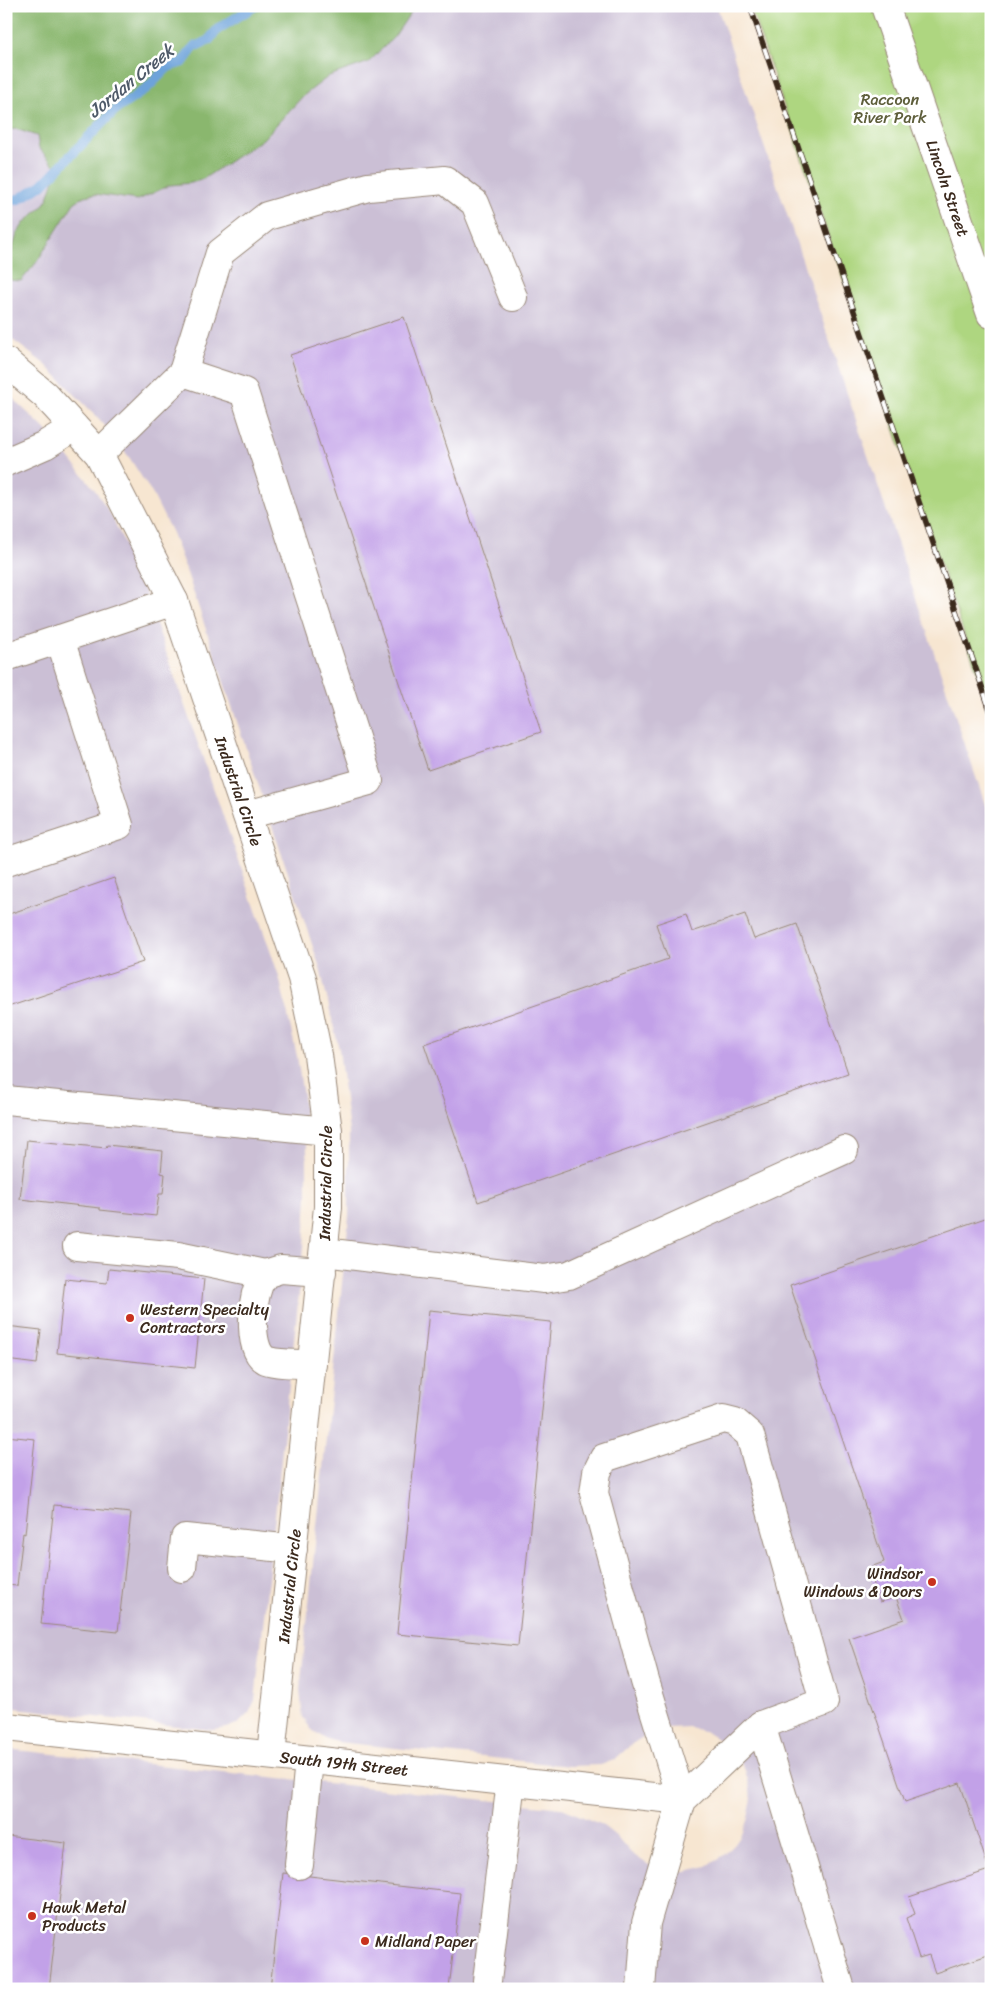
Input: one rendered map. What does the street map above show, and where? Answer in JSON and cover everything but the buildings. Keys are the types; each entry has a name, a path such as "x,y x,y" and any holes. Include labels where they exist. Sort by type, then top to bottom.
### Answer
{"street":[{"name":"Lincoln Street","path":"885,6 991,314"},
{"path":"99,454 183,372 220,254 267,216 368,187 445,180 475,204 512,297"},
{"name":"Industrial Circle","path":"6,362 45,395 99,454 174,601 302,978 318,1054 328,1131 328,1207 271,1756"},
{"path":"183,372 244,392 369,781 247,815"},
{"path":"6,462 45,445 74,426"},
{"path":"6,657 174,601"},
{"path":"6,862 118,825 60,639"},
{"path":"6,1100 328,1131"},
{"path":"77,1246 178,1256 266,1274 280,1269 323,1262 544,1279 569,1275 844,1150"},
{"path":"266,1274 258,1288 254,1313 253,1334 256,1351 266,1361 312,1364"},
{"path":"641,1989 646,1923 682,1800 761,1725 824,1702 750,1435 734,1422 723,1419 604,1458 597,1472 594,1493 645,1682 682,1800"},
{"path":"182,1568 185,1538 293,1549"},
{"path":"761,1725 840,1989"},
{"name":"South 19th Street","path":"6,1727 682,1800"},
{"path":"299,1865 309,1760"},
{"path":"487,1981 511,1781"}],"shaded area":[{"path":"6,6 717,6 991,822 991,1989 6,1989 6,1749 562,1808 602,1825 617,1837 631,1853 647,1864 667,1871 687,1871 707,1866 724,1855 743,1832 751,1803 750,1788 745,1770 735,1754 722,1742 706,1732 689,1727 668,1728 649,1733 632,1744 614,1760 601,1765 570,1766 338,1742 324,1738 312,1730 303,1718 300,1690 349,1216 349,1132 339,1049 320,968 172,533 153,495 129,457 101,421 46,365 6,335"},
{"path":"6,392 50,434 95,490 111,515 137,569 279,976 297,1056 303,1096 307,1146 307,1197 304,1247 255,1700 249,1713 239,1723 226,1728 213,1730 6,1707"}],"green space":[{"path":"6,6 415,6 394,37 369,62 329,76 303,96 263,139 203,179 191,183 170,185 138,200 95,194 84,196 74,203 36,263 21,281 10,280 7,269 17,234 24,223 42,207 48,198 55,177 55,166 39,148 37,136 16,129 6,130"},
{"name":"Raccoon River Park","path":"750,6 991,6 991,713"}],"waterway":[{"name":"Jordan Creek","path":"6,201 19,199 42,185 114,111 146,89 168,67 183,62 194,47 208,41 218,29 255,6"}],"railway":[{"path":"750,6 991,713"}],"place":[{"name":"Western Specialty Contractors","path":"130,1318"},
{"name":"Windsor Windows & Doors","path":"932,1582"},
{"name":"Hawk Metal Products","path":"32,1916"},
{"name":"Midland Paper","path":"365,1941"}]}
